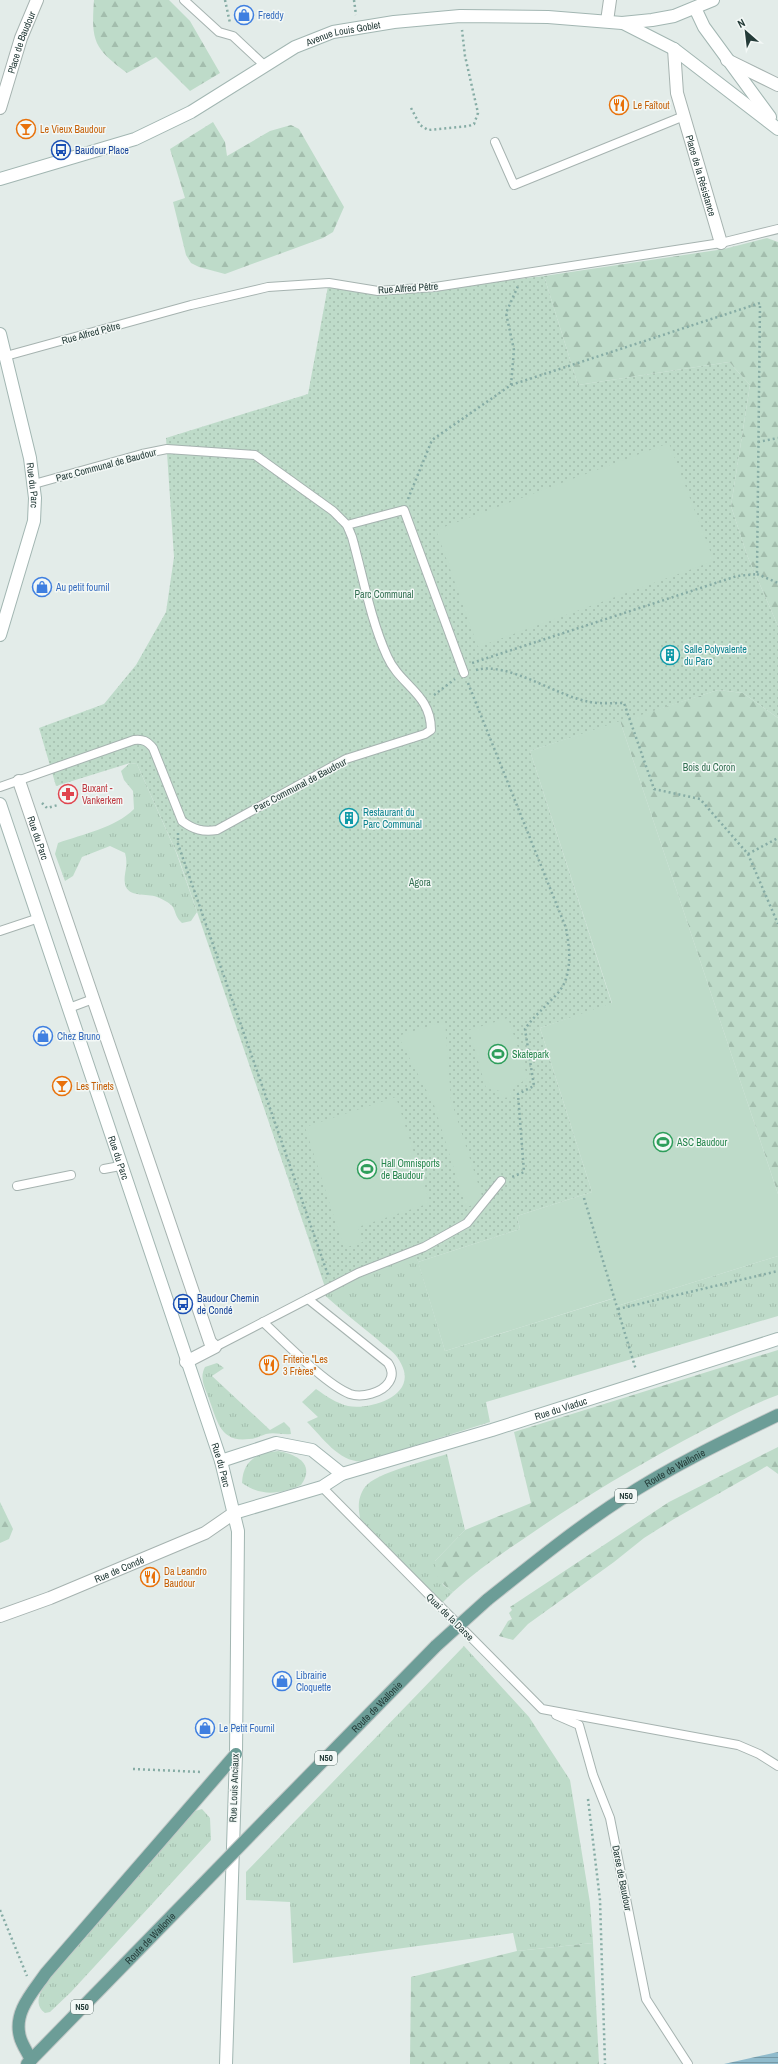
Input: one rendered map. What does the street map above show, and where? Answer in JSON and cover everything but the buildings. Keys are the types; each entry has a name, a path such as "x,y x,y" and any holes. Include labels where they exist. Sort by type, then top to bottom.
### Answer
{"main road":[{"name":"Route de Wallonie","path":"29,2062 436,1646 487,1600 546,1553 621,1499 693,1457 778,1415"},
{"path":"29,2062 20,2037 18,2020 24,2004 46,1973 236,1754"}],"street":[{"name":"Place de Baudour","path":"0,108 21,38 37,0"},
{"path":"607,21 610,0"},
{"name":"Avenue Louis Goblet","path":"0,179 135,139 191,112 295,47 333,32 394,22 460,16 533,16 622,22 652,20 674,16 713,0"},
{"path":"695,8 704,27 778,128"},
{"path":"622,22 674,49 778,128"},
{"name":"Place de la Résistance","path":"674,49 677,93 721,244"},
{"path":"727,60 778,85"},
{"name":"Rue du Parc","path":"0,334 30,458 34,484 34,521 0,635"},
{"name":"Rue du Parc","path":"19,781 210,1342 215,1346"},
{"name":"Rue du Parc","path":"0,804 69,1008 120,1166 221,1461 234,1513"},
{"name":"Rue du Viaduc","path":"234,1513 322,1487 342,1474 492,1430 778,1339"},
{"path":"186,1362 215,1346"},
{"path":"221,1461 276,1443 312,1450 342,1474"},
{"name":"Rue de Condé","path":"0,1616 50,1598 205,1533 234,1513"},
{"name":"Rue Louis Anciaux","path":"226,2064 236,1754 238,1530 234,1513"}],"lane":[{"path":"184,0 219,32 233,36 264,66"},
{"path":"495,142 514,185 684,116"},
{"path":"721,244 778,229"},
{"name":"Rue Alfred Pêtre","path":"6,356 191,305 268,287 329,283 378,291 435,287 721,244"},
{"name":"Parc Communal de Baudour","path":"34,484 142,454 167,449 255,454 333,511 346,525 352,537 375,621 387,656 395,672 425,702 431,722 431,730 425,734 346,760 218,830 204,831 192,828 182,822"},
{"path":"346,525 404,510 463,669"},
{"path":"0,787 134,740 142,740 147,741 153,748 182,822"},
{"path":"0,931 39,918"},
{"path":"69,1008 93,999"},
{"path":"104,1169 120,1166"},
{"path":"17,1186 71,1175"},
{"path":"215,1346 358,1273 424,1247 467,1222 502,1181"},
{"path":"264,1322 325,1378 352,1394 378,1392 385,1388 391,1379 392,1368 388,1363 308,1299"},
{"name":"Quai de la Darse","path":"322,1487 542,1709"},
{"path":"542,1709 738,1745 759,1754 778,1766"},
{"name":"Darse de Baudour","path":"542,1709 580,1725 593,1775 610,1818 646,1999 688,2064"}],"path":[{"path":"225,0 233,36"},
{"path":"411,108 420,125 428,130 469,126 474,124 477,118 465,56 460,16"},
{"path":"511,385 514,350 506,313 523,273"},
{"path":"404,510 432,440 511,385 760,303 757,574"},
{"path":"758,442 778,438"},
{"path":"425,702 463,669 737,576 757,574 778,583"},
{"path":"463,669 501,668 554,690 590,702 624,703 654,789 700,799 748,854 778,924"},
{"path":"463,669 566,928 570,954 567,972 558,993 531,1020 525,1029 534,1086 518,1094 524,1172 502,1181"},
{"path":"40,800 47,808 58,805"},
{"path":"182,822 178,833 178,844 332,1287"},
{"path":"748,854 778,838"},
{"path":"584,1198 640,1383"},
{"path":"618,1309 778,1271"},
{"path":"133,1769 196,1770 218,1775"},
{"path":"588,1797 600,1900 605,2064"},
{"path":"0,1910 26,1976 35,1989"}],"green space":[{"path":"94,0 169,0 190,21 220,73 190,91 156,57 127,73 101,50 97,43 93,26"},
{"path":"213,122 225,142 227,156 270,131 291,125 299,129 344,207 333,232 323,238 225,274 199,267 191,263 186,255 173,202 185,198 170,149"},
{"path":"767,238 778,242 778,626 747,555 731,506 750,385 729,362 578,385 544,276 724,249"},
{"name":"Parc Communal","path":"544,276 578,385 729,362 750,385 731,506 747,555 778,626 778,718 743,693 718,690 530,751 612,1004 540,1028 592,1192 517,1216 520,1229 418,1262 415,1251 326,1290 178,856 137,764 130,763 56,786 39,728 104,704 136,665 166,612 174,557 166,438 308,394 328,286 381,295"},
{"path":"669,443 714,561 478,647 436,530"},
{"name":"Bois du Coron","path":"718,690 743,693 778,718 778,1194 620,721"},
{"path":"620,721 778,1194 778,1256 617,1306 614,1298 445,1351 418,1262 520,1229 517,1216 592,1192 540,1028 612,1003 530,751"},
{"path":"130,763 137,764 176,852 197,912 191,921 182,923 177,917 173,907 157,897 130,891 125,884 125,853 110,846 82,857 73,876 65,881 55,854 58,843 108,826 126,816 134,809 133,791 124,780 121,771"},
{"name":"Skatepark","path":"508,1018 528,1078 512,1088 512,1097 502,1098 500,1091 486,1088 469,1030"},
{"path":"445,1021 451,1100 484,1202 466,1207 434,1105 398,1036"},
{"name":"Hall Omnisports de Baudour","path":"396,1097 430,1203 358,1227 363,1242 344,1248 305,1127"},
{"path":"415,1251 445,1351 615,1298 617,1306 778,1256 778,1316 486,1402 490,1422 366,1461 349,1459 341,1455 327,1443 307,1422 318,1417 302,1402 316,1389 327,1397 348,1406 356,1407 376,1404 395,1395 401,1388 404,1380 404,1371 393,1352 321,1292"},
{"path":"778,1350 778,1395 754,1405 683,1441 608,1484 503,1553 472,1575 453,1592 441,1582 437,1576 435,1561 465,1530 531,1503 514,1432"},
{"path":"217,1363 224,1368 212,1376 270,1430 284,1422 290,1428 291,1434 269,1433 253,1438 239,1439 226,1434 218,1422 204,1387 203,1371 205,1367"},
{"path":"778,1447 778,1474 767,1466 674,1519 644,1538 614,1562 528,1624 513,1640 499,1636 508,1621 512,1619 509,1613 512,1610 510,1607 669,1502"},
{"path":"270,1452 285,1452 302,1461 306,1471 305,1478 301,1485 271,1493 257,1490 242,1483 245,1469 252,1459"},
{"path":"447,1454 465,1530 435,1561 443,1585 453,1592 441,1604 361,1522 359,1504 362,1491 371,1482 391,1472"},
{"path":"0,1502 13,1529 9,1539 0,1543"},
{"path":"464,1646 529,1717 570,1780 590,1903 593,1943 517,1951 513,1933 293,1963 290,1902 246,1900 246,1872"},
{"path":"202,1809 210,1818 211,1840 71,1992 50,2012 45,2013 39,2003 39,1998 44,1986 55,1971 195,1811"},
{"path":"593,1943 599,2064 410,2064 411,1977 517,1951"}],"water":[{"path":"778,2052 778,2064 724,2064"}],"place":[{"name":"Freddy","path":"244,15"},
{"name":"Le Faîtout","path":"619,105"},
{"name":"Le Vieux Baudour","path":"26,129"},
{"name":"Baudour Place","path":"61,150"},
{"name":"Au petit fournil","path":"42,587"},
{"name":"Salle Polyvalente du Parc","path":"670,655"},
{"name":"Buxant - Vankerkem","path":"68,794"},
{"name":"Restaurant du Parc Communal","path":"349,818"},
{"name":"Chez Bruno","path":"43,1036"},
{"name":"Skatepark","path":"498,1054"},
{"name":"Les Tinets","path":"62,1086"},
{"name":"ASC Baudour","path":"663,1142"},
{"name":"Hall Omnisports de Baudour","path":"367,1169"},
{"name":"Baudour Chemin de Condé","path":"183,1304"},
{"name":"Friterie \"Les 3 Frères\"","path":"269,1365"},
{"name":"Da Leandro Baudour","path":"150,1577"},
{"name":"Librairie Cloquette","path":"282,1681"},
{"name":"Le Petit Fournil","path":"205,1728"}],"park label":[{"name":"Agora","path":"420,882"}]}
